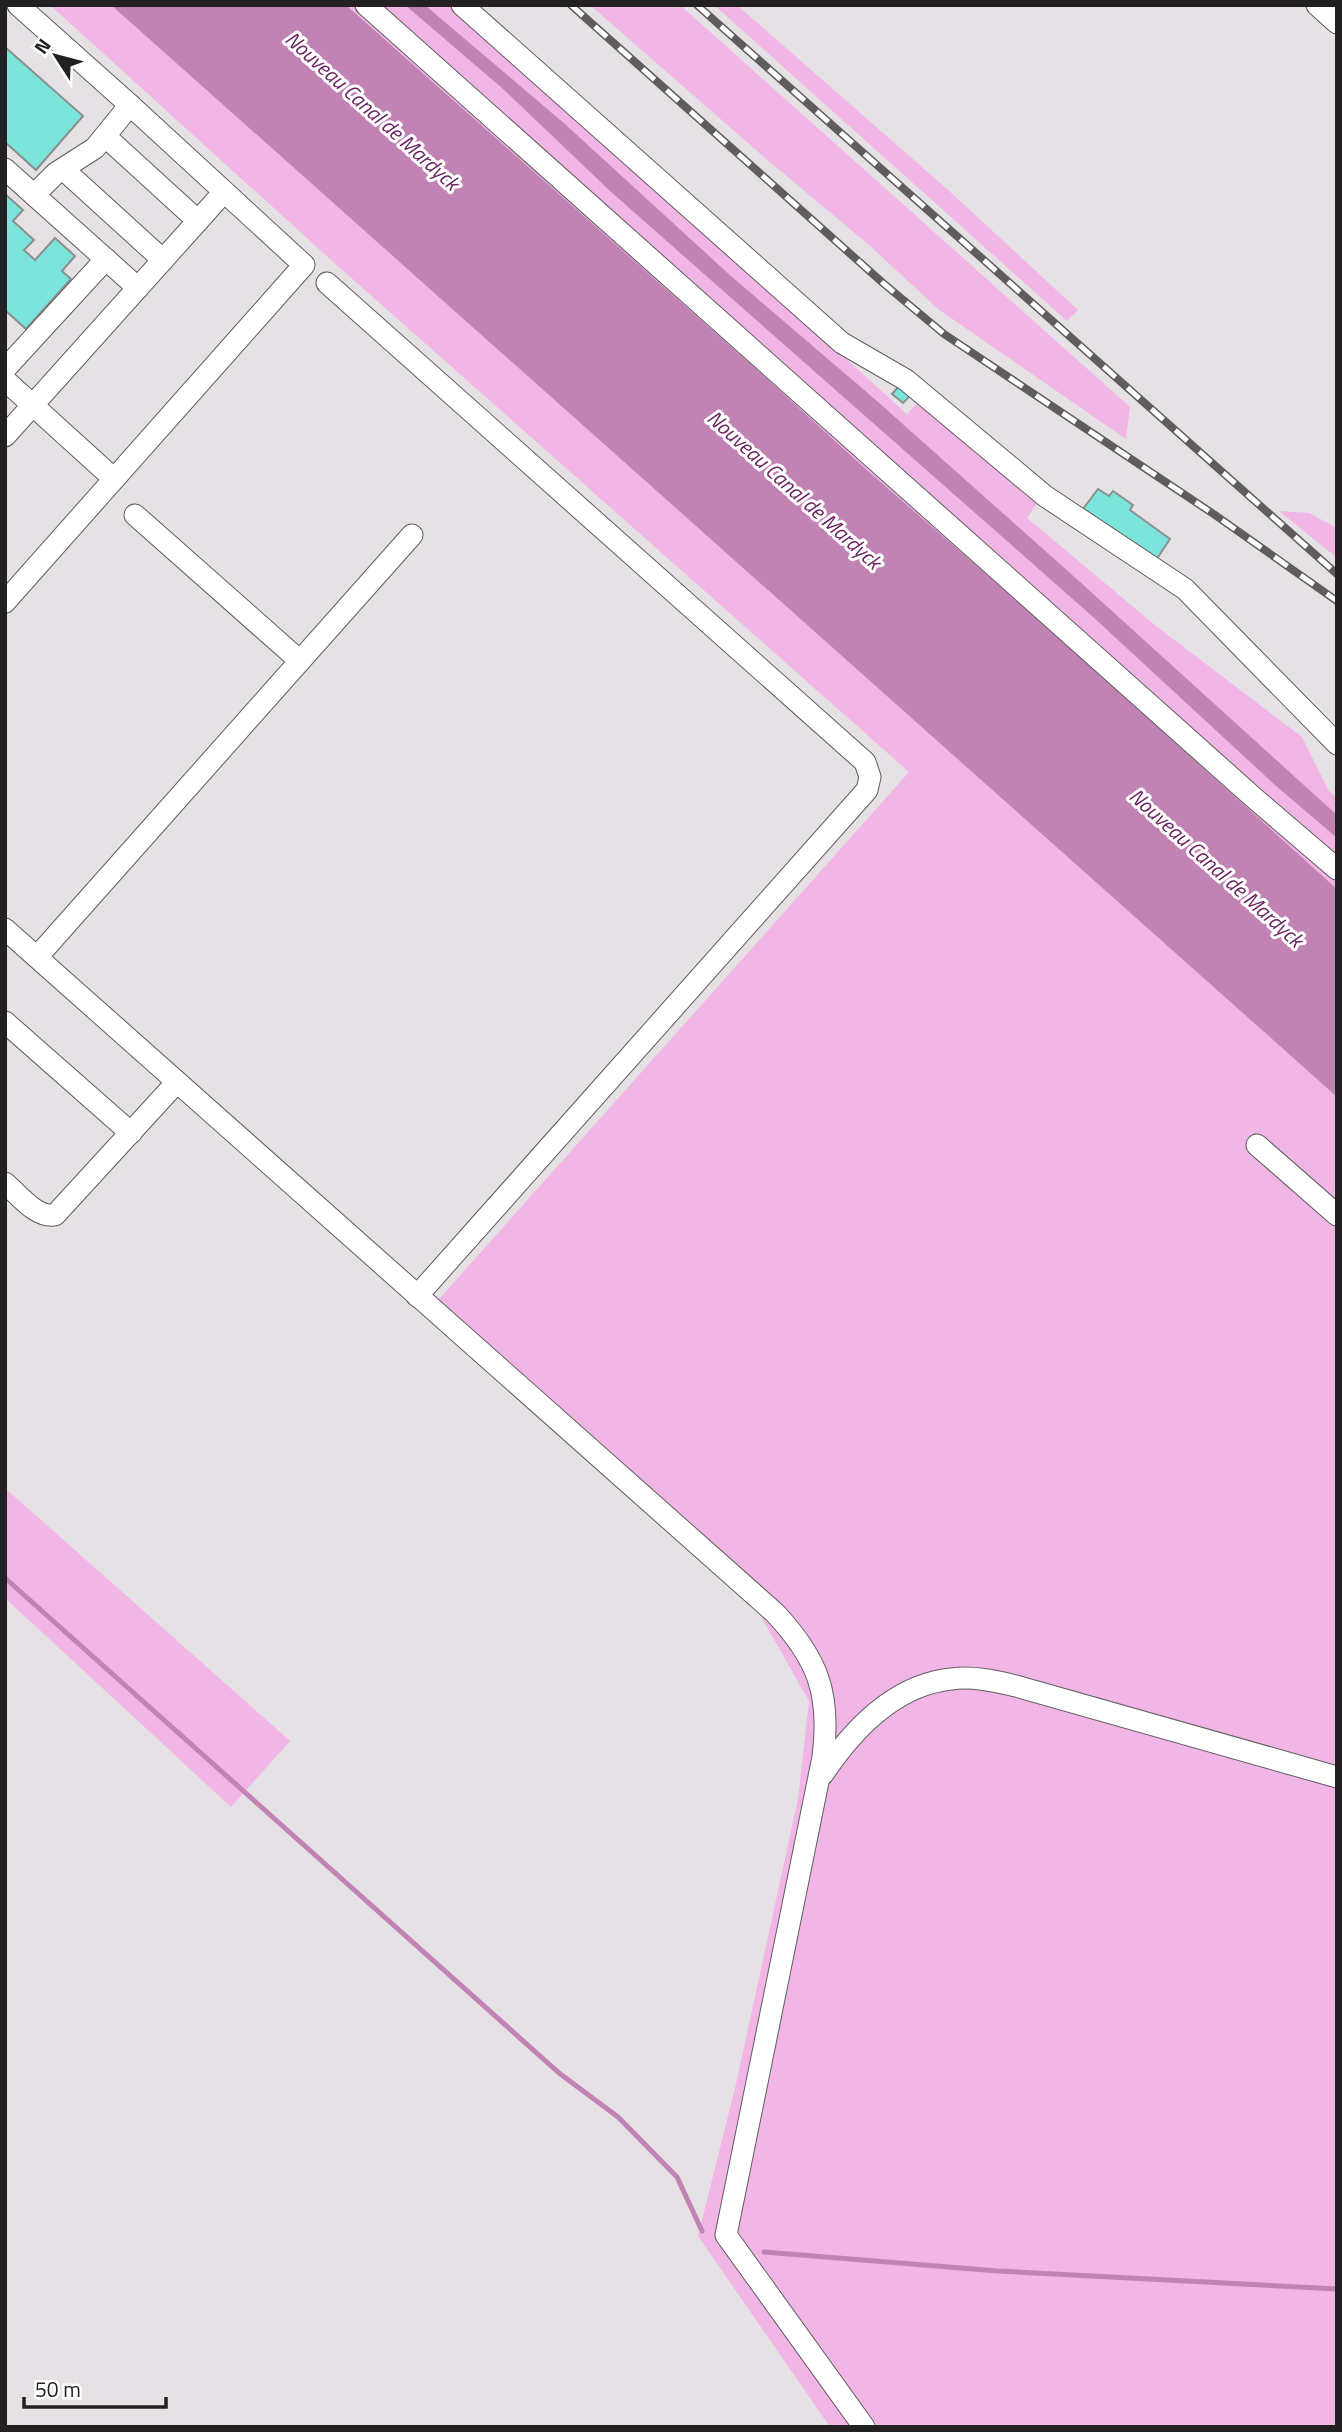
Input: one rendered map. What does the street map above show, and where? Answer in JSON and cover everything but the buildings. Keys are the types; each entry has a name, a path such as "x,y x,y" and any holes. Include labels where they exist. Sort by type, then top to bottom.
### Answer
{"street":[{"path":"5,601 304,265 18,5"},
{"path":"366,5 1337,869"},
{"path":"462,5 842,343 906,380 1045,496 1192,595 1337,744"},
{"path":"1317,5 1337,23"},
{"path":"34,195 63,169 87,155 106,137 130,105"},
{"path":"106,137 198,221"},
{"path":"5,169 138,288"},
{"path":"63,169 163,260"},
{"path":"5,436 223,193"},
{"path":"5,369 106,259"},
{"path":"327,283 865,762 870,777 867,790 424,1302"},
{"path":"5,380 114,479"},
{"path":"135,515 300,661"},
{"path":"37,957 412,535"},
{"path":"5,929 765,1604 795,1635 816,1667 824,1695 826,1725 819,1778 726,2235 864,2427"},
{"path":"5,1023 131,1133"},
{"path":"5,1184 36,1210 46,1216 55,1215 177,1082"},
{"path":"1257,1145 1337,1215"},
{"path":"819,1778 844,1744 878,1710 921,1686 943,1680 967,1678 1016,1686 1337,1777"}],"shaded area":[{"path":"50,5 111,5 1337,1097 1337,2427 830,2427 698,2236 736,2084 798,1799 809,1701 759,1613 424,1316 909,772 331,260"},
{"path":"346,5 405,5 503,89 611,192 1093,617 1276,786 1337,838 1337,889 1055,634 868,471"},
{"path":"425,5 454,5 907,414 921,399 1037,504 1027,518 1156,626 1302,737 1329,791 1337,798 1337,815 876,400 731,276 565,124"},
{"path":"590,5 680,5 1130,407 1126,439 938,309 869,245"},
{"path":"714,5 737,5 947,189 1078,310 1067,321"},
{"path":"1279,511 1309,513 1337,528 1337,558"},
{"path":"5,1488 290,1741 231,1807 5,1598"}],"water":[{"name":"Nouveau Canal de Mardyck","path":"111,5 346,5 868,471 1055,634 1337,889 1337,1097"},
{"path":"405,5 425,5 565,124 731,276 876,400 1079,581 1337,815 1337,838 1276,786 1093,617 611,192 503,89"}],"waterway":[{"path":"5,1578 559,2073 618,2117 677,2177 702,2231"},
{"path":"764,2252 998,2271 1337,2289"}],"railway":[{"path":"571,5 883,283 944,334 1215,515 1337,601"},
{"path":"697,5 1337,574"}]}
